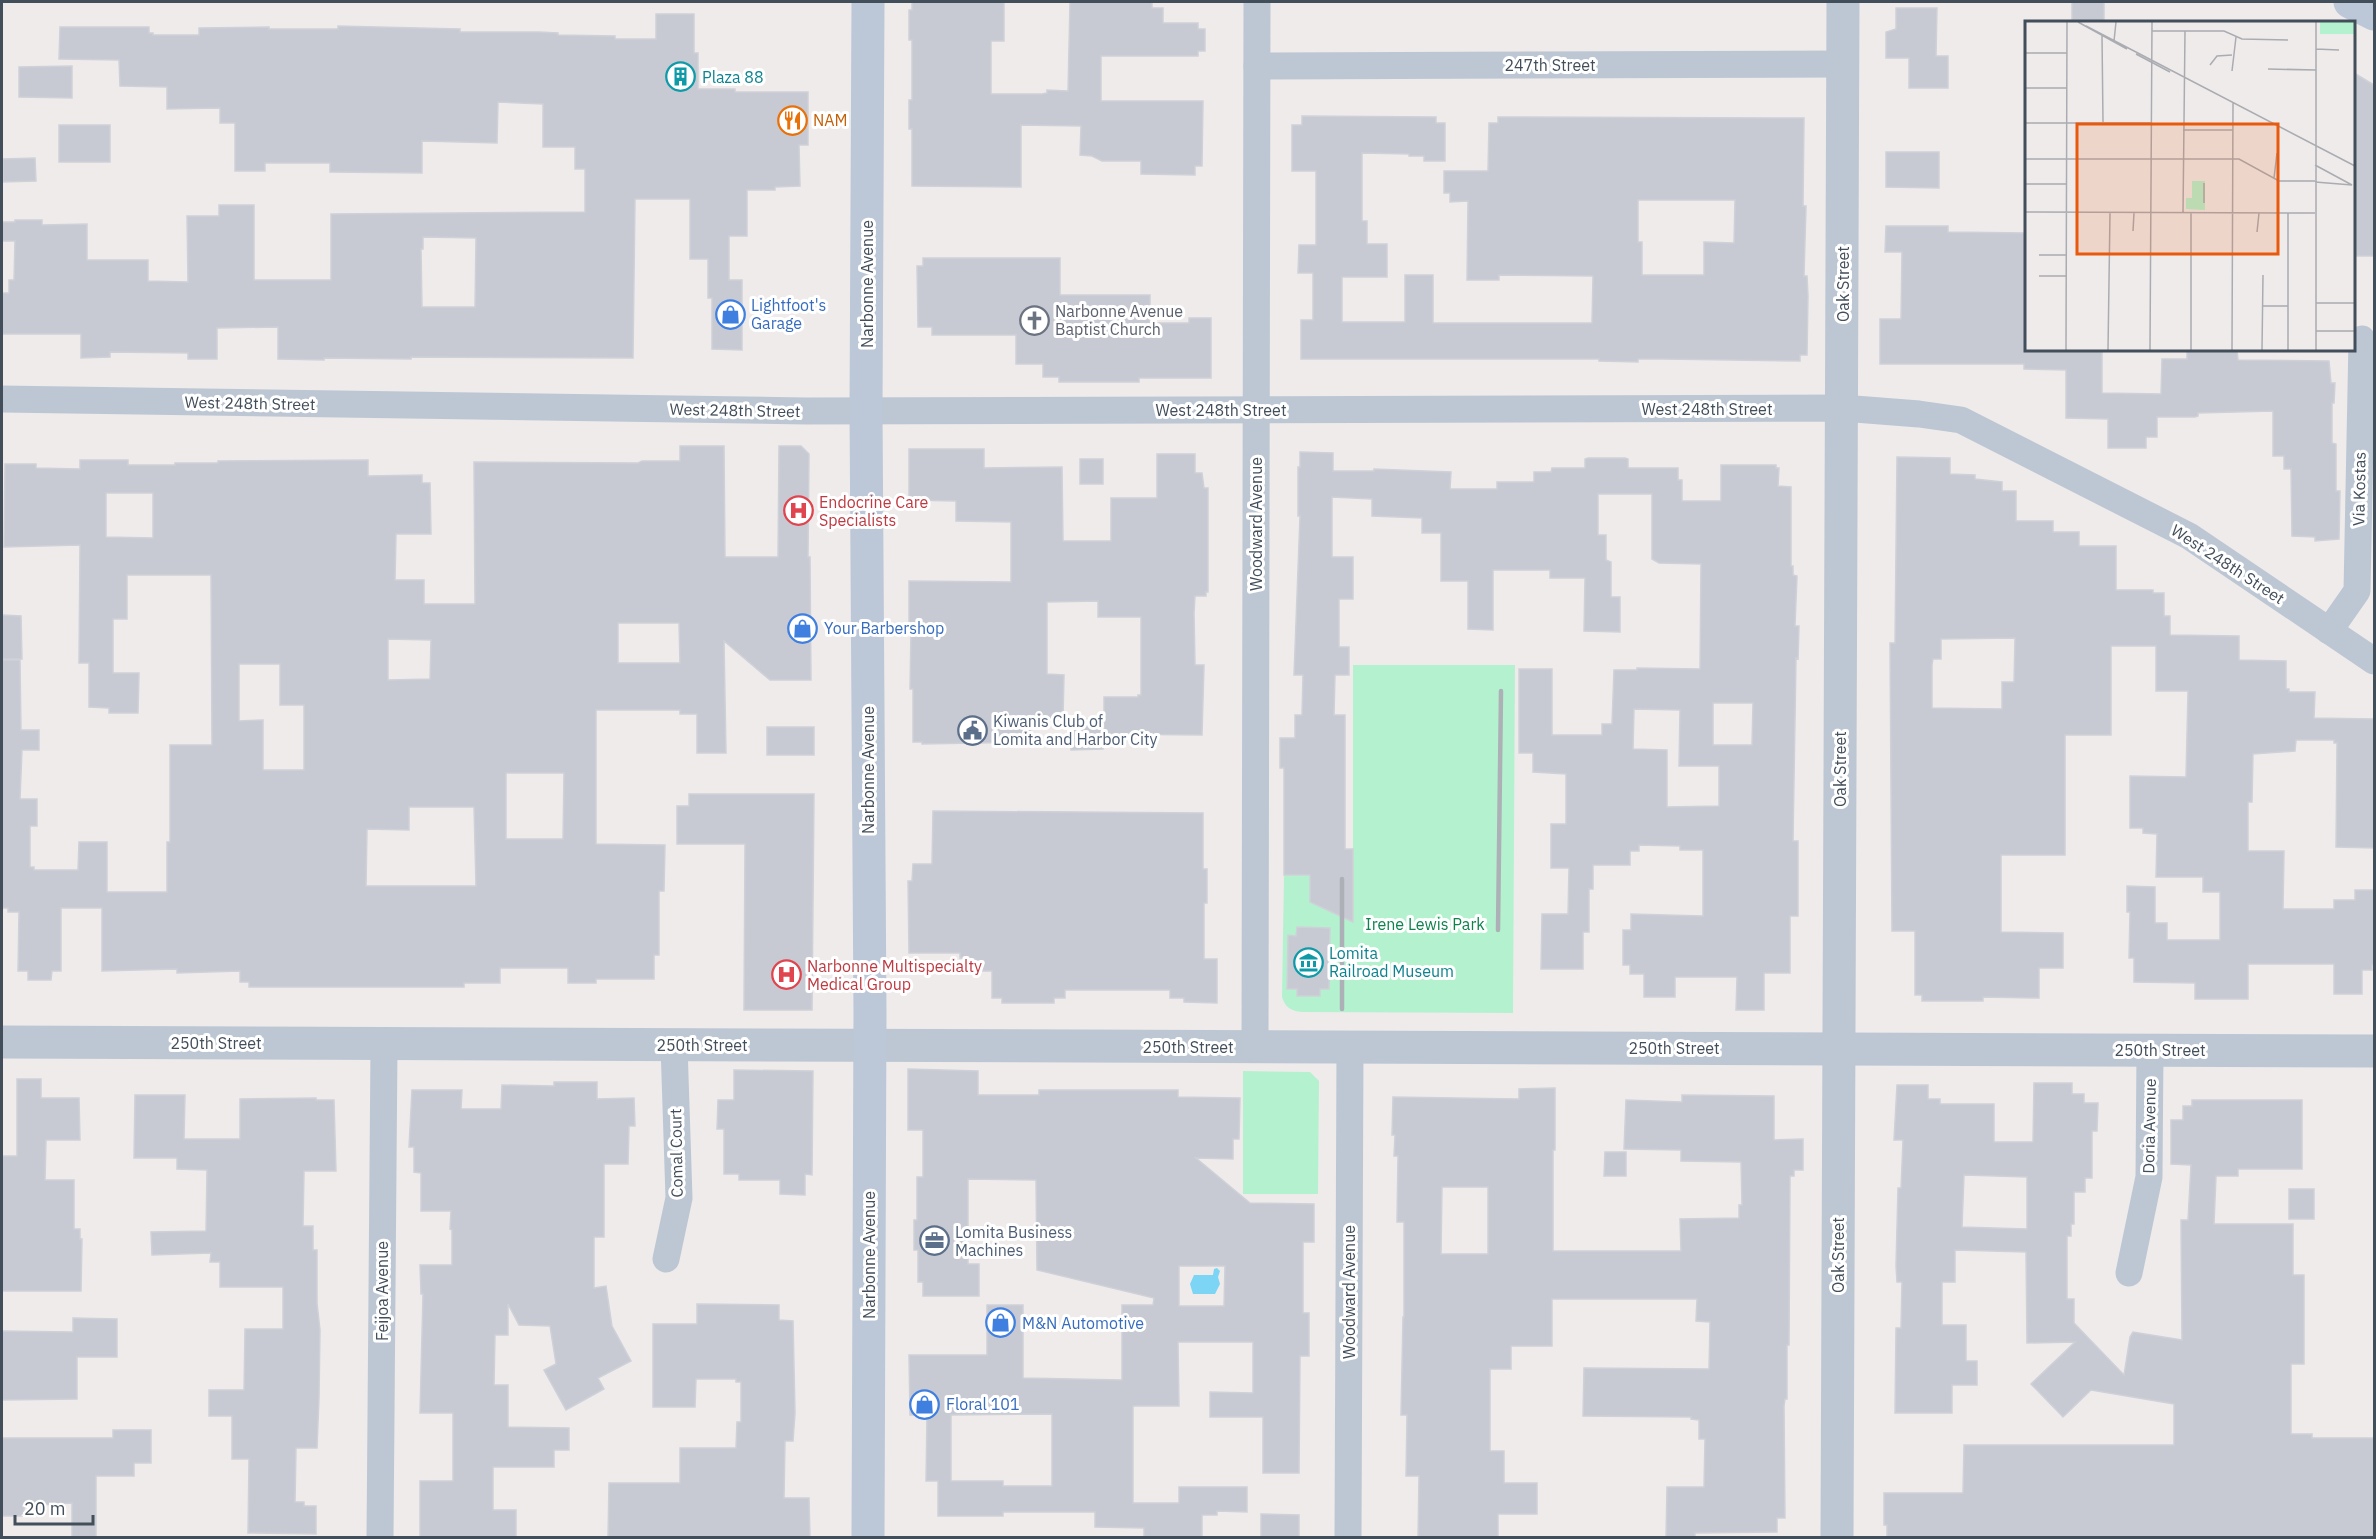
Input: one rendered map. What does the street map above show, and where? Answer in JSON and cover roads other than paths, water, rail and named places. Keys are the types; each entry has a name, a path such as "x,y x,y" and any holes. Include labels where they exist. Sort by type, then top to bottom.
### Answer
{"main road":[{"name":"Narbonne Avenue","path":"868,2 866,411 870,1046 868,1538"},
{"path":"2350,2 2374,14"}],"street":[{"name":"Woodward Avenue","path":"1255,1047 1257,2"},
{"name":"Oak Street","path":"1837,1538 1844,2"},
{"name":"247th Street","path":"1257,66 1844,64"},
{"name":"Via Kostas","path":"2330,631 2356,591 2362,339"},
{"name":"West 248th Street","path":"2,399 866,411 1842,408 1919,414 1960,420 2189,536 2374,661"},
{"name":"250th Street","path":"2,1042 2374,1051"},
{"name":"Feijoa Avenue","path":"380,1538 384,1044"},
{"name":"Comal Court","path":"666,1259 679,1198 674,1045"},
{"name":"Woodward Avenue","path":"1348,1538 1350,1047"},
{"name":"Doria Avenue","path":"2129,1273 2150,1177 2150,1050"}],"water":[{"path":"1217,1268 1220,1271 1218,1277 1220,1284 1215,1294 1193,1294 1190,1284 1194,1275 1213,1275 1214,1269"}],"railway":[{"path":"1498,930 1501,691"},
{"path":"1342,879 1342,1009"}],"place":[{"name":"Plaza 88","path":"681,77"},
{"name":"NAM","path":"792,120"},
{"name":"Lightfoot's Garage","path":"730,314"},
{"name":"Narbonne Avenue Baptist Church","path":"1034,320"},
{"name":"Endocrine Care Specialists","path":"798,511"},
{"name":"Your Barbershop","path":"803,628"},
{"name":"Kiwanis Club of Lomita and Harbor City","path":"972,730"},
{"name":"Lomita Railroad Museum","path":"1308,962"},
{"name":"Narbonne Multispecialty Medical Group","path":"786,975"},
{"name":"Lomita Business Machines","path":"934,1241"},
{"name":"M&N Automotive","path":"1001,1323"},
{"name":"Floral 101","path":"925,1404"}],"park label":[{"name":"Irene Lewis Park","path":"1425,924"}]}
